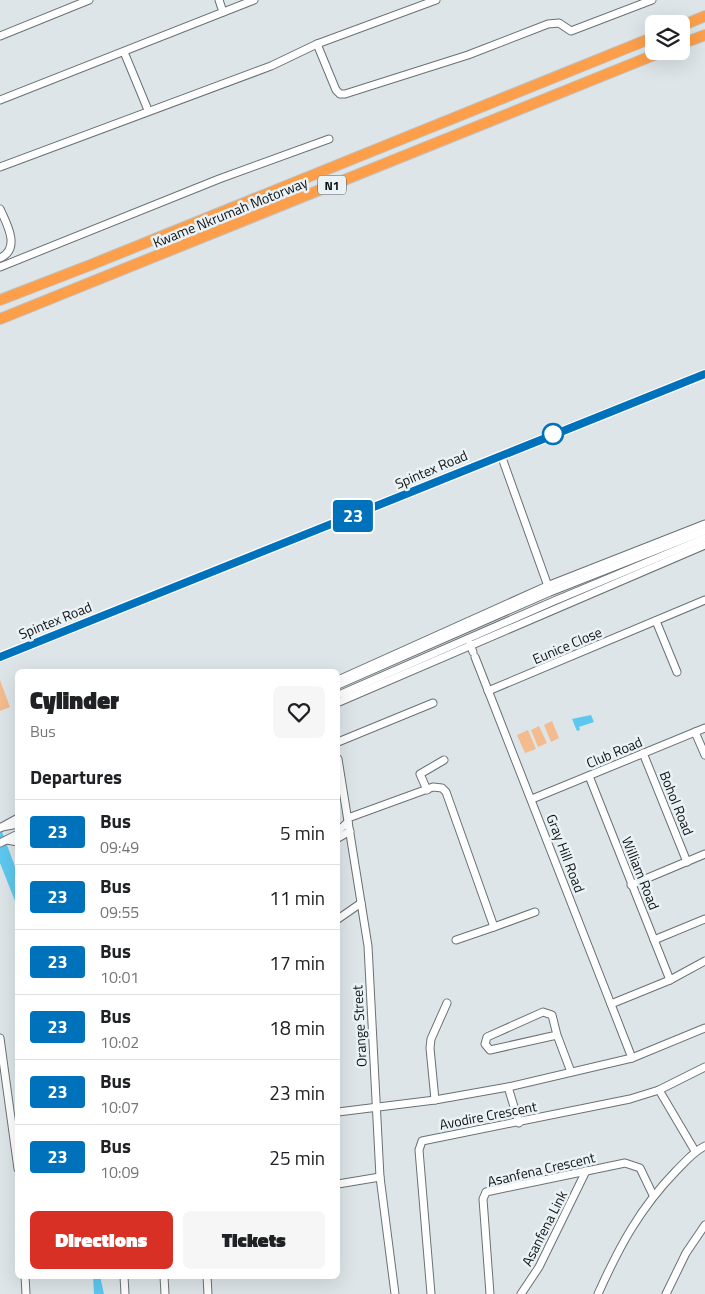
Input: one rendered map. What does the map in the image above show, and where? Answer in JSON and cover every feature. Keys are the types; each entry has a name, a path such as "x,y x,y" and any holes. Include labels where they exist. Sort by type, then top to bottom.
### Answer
{"highway":[{"path":"690,22 705,16"},
{"path":"690,41 705,35"},
{"name":"Kwame Nkrumah Motorway","path":"0,300 645,41"},
{"name":"Kwame Nkrumah Motorway","path":"0,319 645,59"}],"main road":[{"name":"Spintex Road","path":"0,657 705,374"}],"street":[{"path":"0,36 89,0"},
{"path":"219,0 223,12"},
{"path":"0,100 254,0"},
{"path":"0,167 148,110 271,66 317,44 436,0"},
{"path":"317,44 336,90 340,94 345,94 468,56 548,24 559,22 571,31 608,19 652,0"},
{"path":"124,52 148,110"},
{"path":"0,267 219,180 329,139"},
{"path":"0,209 11,235 10,250 0,258"},
{"path":"501,455 554,601"},
{"path":"340,679 705,524"},
{"path":"340,685 549,589 705,531"},
{"path":"340,700 554,601 705,538"},
{"path":"340,700 705,544"},
{"name":"Eunice Close","path":"488,691 705,600"},
{"path":"656,621 677,672"},
{"name":"Gray Hill Road","path":"470,644 632,1058"},
{"path":"340,741 433,703"},
{"name":"Club Road","path":"532,799 705,728"},
{"path":"695,732 705,755"},
{"name":"Bohol Road","path":"643,753 687,862"},
{"path":"427,790 420,774 444,760"},
{"name":"Orange Street","path":"340,771 368,946 380,1178 395,1294"},
{"name":"William Road","path":"589,776 670,980"},
{"path":"340,829 348,820 427,790 442,788 446,792 494,927"},
{"path":"1,827 15,820"},
{"path":"1,827 15,825"},
{"path":"340,837 350,831"},
{"path":"4,842 15,836"},
{"path":"631,884 705,854"},
{"path":"340,918 361,903"},
{"path":"456,940 535,912"},
{"path":"654,940 705,919"},
{"path":"611,1004 670,980 705,961"},
{"path":"435,1100 430,1048 434,1031 447,1003"},
{"path":"556,1035 490,1050 485,1044 487,1037 543,1012 552,1015 556,1035 571,1072"},
{"path":"340,1112 435,1100 508,1087 632,1058 705,1028"},
{"path":"0,1038 15,1149"},
{"name":"Avodire Crescent","path":"431,1294 419,1150 421,1142 630,1099 659,1090 705,1067"},
{"path":"508,1087 518,1123"},
{"path":"659,1090 695,1152"},
{"path":"598,1294 620,1245 653,1195 695,1152 705,1146"},
{"name":"Asanfena Crescent","path":"490,1294 483,1199 486,1192 625,1163 635,1164 640,1168 653,1195"},
{"name":"Asanfena Link","path":"521,1294 539,1267 586,1171"},
{"path":"340,1184 380,1178"},
{"path":"666,1294 686,1253 705,1225"},
{"path":"25,1279 26,1294"},
{"path":"124,1279 125,1294"},
{"path":"164,1279 165,1294"},
{"path":"208,1279 208,1294"}],"shaded area":[{"path":"0,680 10,707 0,711"},
{"path":"552,721 559,738 551,742 544,725"},
{"path":"539,726 547,743 538,747 531,730"},
{"path":"528,730 536,749 525,753 517,735"}],"water":[{"path":"591,715 594,722 579,727 580,730 577,731 572,719"},
{"path":"0,826 15,867 15,901 0,863"},
{"path":"93,1279 101,1279 104,1294 94,1294"}],"bus line":[{"name":"23","path":"0,657 705,374"}]}
